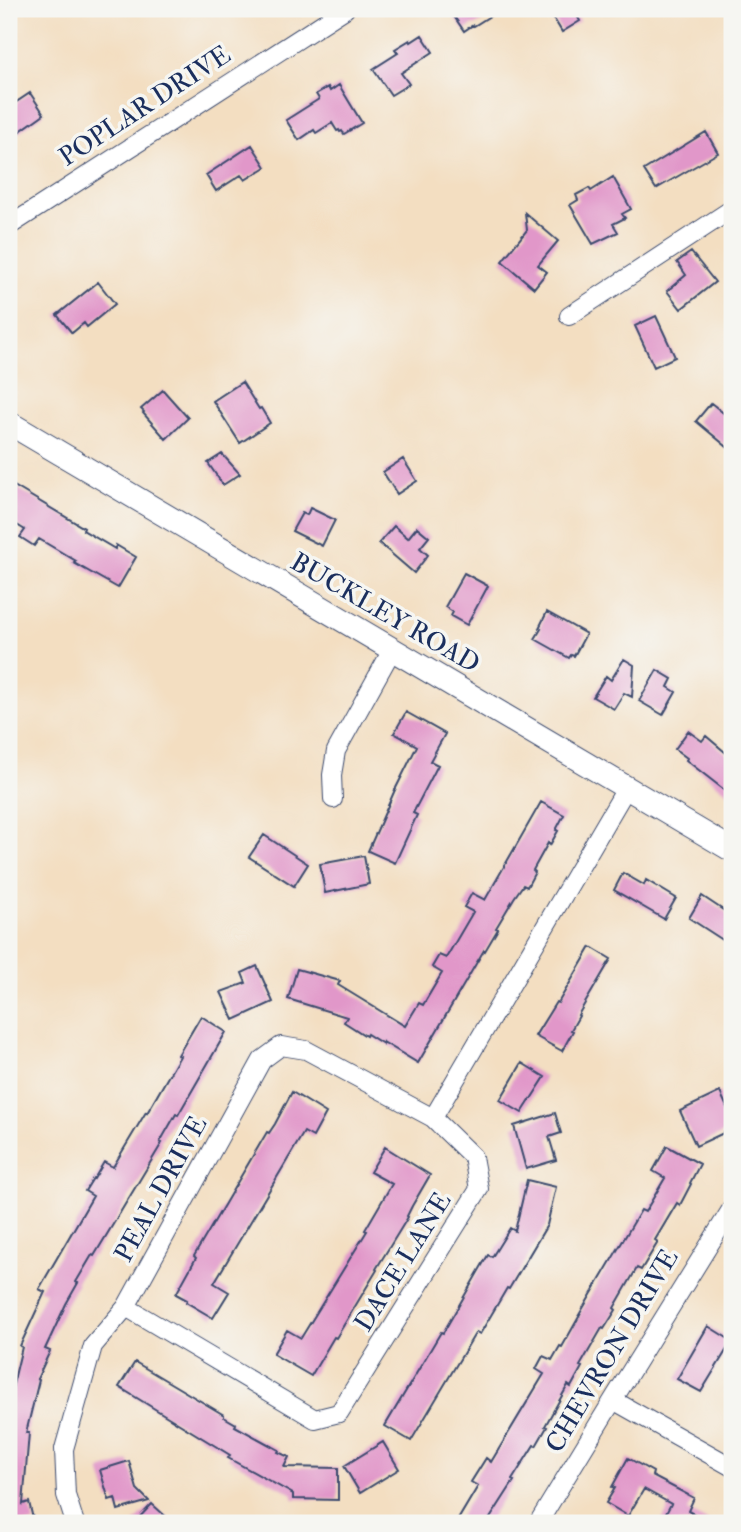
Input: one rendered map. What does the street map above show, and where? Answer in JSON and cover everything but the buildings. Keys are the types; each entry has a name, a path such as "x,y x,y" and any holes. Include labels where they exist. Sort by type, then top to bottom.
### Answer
{"street":[{"name":"POPLAR DRIVE","path":"9,226 345,9"},
{"path":"569,316 732,209"},
{"name":"BUCKLEY ROAD","path":"9,424 732,850"},
{"path":"333,799 335,751 392,650"},
{"path":"433,1118 627,788"},
{"name":"PEAL DRIVE","path":"75,1523 65,1495 64,1449 93,1346 126,1307 262,1060 281,1046 306,1050 433,1118"},
{"name":"DACE LANE","path":"126,1307 315,1419 340,1413 479,1189 473,1157 433,1118"},
{"name":"CHEVRON DRIVE","path":"538,1523 732,1208"},
{"path":"613,1400 732,1467"}]}
